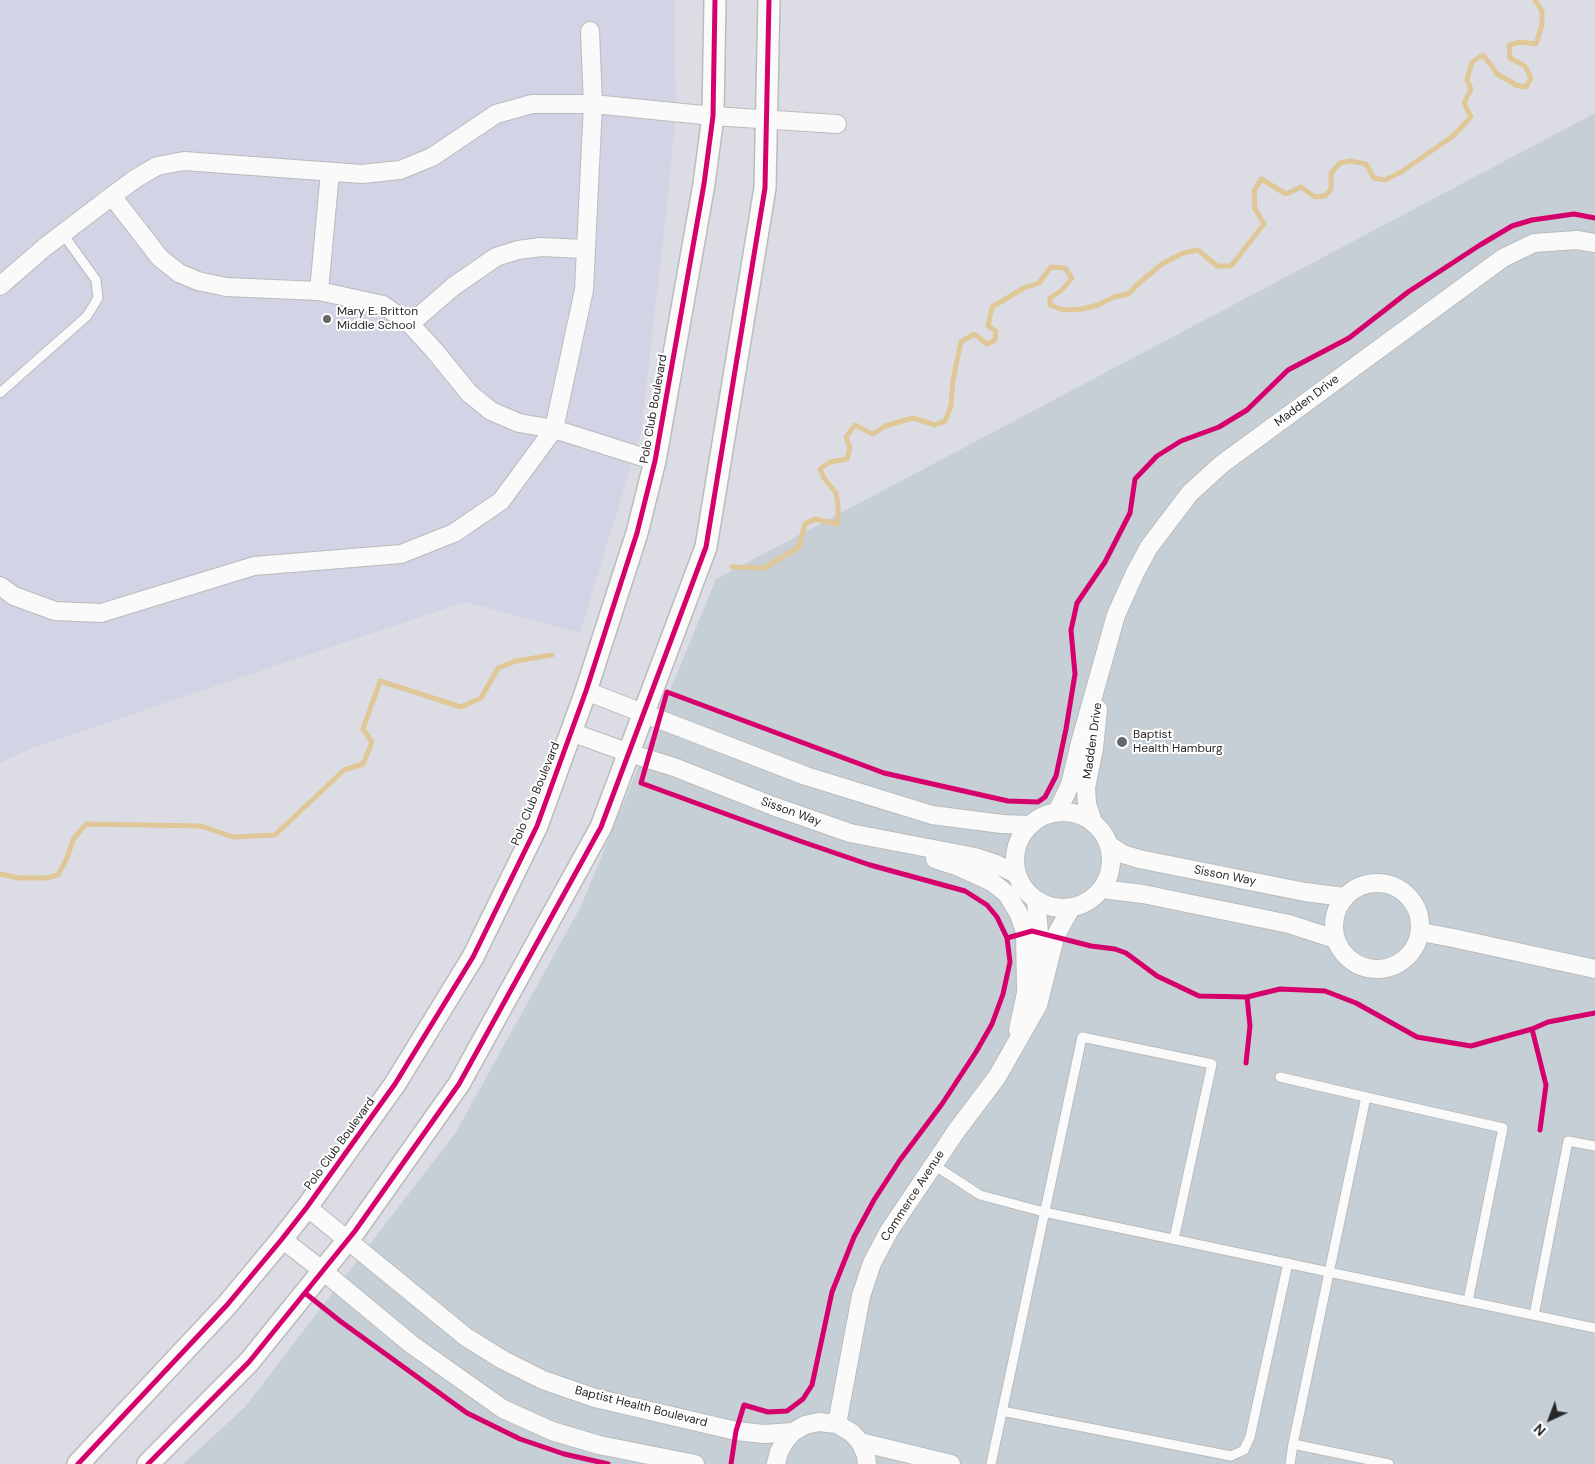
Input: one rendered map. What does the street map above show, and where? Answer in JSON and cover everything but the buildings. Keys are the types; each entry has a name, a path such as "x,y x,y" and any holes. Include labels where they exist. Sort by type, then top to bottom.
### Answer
{"street":[{"name":"Polo Club Boulevard","path":"78,1464 227,1305 307,1207 395,1084 473,957 537,826 586,691 637,533 655,461 704,184 713,116 715,0"},
{"path":"148,1464 249,1362 348,1240 459,1084 601,827 706,546 765,188 769,0"},
{"path":"0,586 14,596 55,611 101,613 254,566 401,554 454,533 501,501 554,429 584,290 593,104 590,31"},
{"path":"0,286 134,179 157,166 184,161 362,174 400,170 432,157 496,114 532,104 593,104 713,116 836,124"},
{"path":"319,291 330,172"},
{"path":"112,196 160,258 179,273 198,282 226,287 319,291 383,305 410,324 469,393 491,411 519,423 554,429 655,461"},
{"name":"Madden Drive","path":"1057,812 1070,785 1116,615 1135,573 1150,547 1190,493 1222,464 1503,258 1534,243 1577,240 1595,243"},
{"path":"410,324 454,286 496,257 518,250 541,247 585,249"},
{"name":"Madden Drive","path":"1093,822 1087,804 1086,788 1094,748 1104,659"},
{"path":"586,691 806,776 932,815 1002,824 1029,825"},
{"name":"Sisson Way","path":"571,732 674,767 773,806 850,833 974,857 996,864 1016,874"},
{"path":"1057,812 1070,812 1082,815 1093,822 1103,833 1109,845 1111,856 1108,879 1102,889 1088,901 1071,908 1059,909 1036,901 1024,889 1016,874 1014,860 1016,847 1021,835 1029,825 1042,816 1057,812"},
{"path":"850,833 959,867 992,882 1007,894 1019,914 1025,932 1026,988"},
{"name":"Sisson Way","path":"1109,845 1123,854 1139,859 1305,892 1344,897"},
{"path":"1382,882 1395,886 1407,894 1416,905 1420,918 1420,932 1416,946 1407,958 1395,966 1381,970 1366,968 1353,962 1342,952 1336,939 1333,924 1336,910 1344,897 1355,888 1368,883 1382,882"},
{"path":"1102,889 1134,892 1289,924 1336,939"},
{"name":"Commerce Avenue","path":"1015,1043 1039,933 1036,901"},
{"name":"Commerce Avenue","path":"837,1424 861,1296 872,1263 889,1231 957,1130 996,1077 1038,1005 1055,937 1071,908"},
{"path":"1420,932 1595,969"},
{"name":"Baptist Health Boulevard","path":"307,1207 466,1337 503,1360 543,1380 594,1398 736,1431 764,1434 793,1432"},
{"path":"282,1239 411,1344 503,1409 552,1430 599,1445 695,1464"},
{"path":"776,1464 779,1452 793,1432 805,1425 819,1422 837,1424 852,1433 860,1442 866,1455 867,1464"},
{"path":"860,1442 951,1464"}],"lane":[{"path":"0,393 87,316 98,298 96,280 63,234"},
{"path":"991,1464 1082,1038 1212,1064 1174,1239"},
{"path":"1280,1078 1503,1128 1468,1301"},
{"path":"1290,1464 1366,1097"},
{"path":"1534,1315 1568,1141 1595,1146"},
{"path":"934,1165 980,1195 1044,1212 1595,1328"},
{"path":"1002,1411 1231,1456 1244,1450 1250,1437 1288,1263"},
{"path":"1293,1444 1389,1464"}],"shaded area":[{"name":"Mary E. Britton Middle School","path":"0,0 674,0 676,111 641,433 580,633 465,602 32,748 0,763"},
{"name":"Baptist Health Hamburg","path":"1595,113 1595,1464 183,1464 245,1407 456,1132 581,906 716,579"}],"waterway":[{"path":"732,567 764,568 799,547 805,524 815,519 838,524 836,493 824,478 820,469 830,462 847,459 850,448 846,437 855,425 873,434 885,426 913,418 935,425 945,421 951,406 953,380 961,342 974,334 987,344 995,340 996,331 988,326 992,307 1024,288 1039,283 1051,267 1065,268 1072,278 1062,290 1050,298 1050,305 1063,310 1082,309 1128,294 1162,264 1183,253 1198,250 1217,266 1231,266 1264,224 1255,209 1254,191 1261,179 1286,194 1301,187 1315,197 1325,196 1331,189 1331,173 1340,163 1350,161 1366,164 1374,178 1385,180 1401,172 1453,136 1471,117 1464,103 1471,89 1467,80 1472,62 1483,55 1497,74 1516,85 1526,87 1531,78 1525,66 1510,58 1509,45 1520,42 1536,44 1542,25 1542,11 1535,0"},
{"path":"0,874 19,878 46,878 58,875 67,858 74,838 86,824 201,826 233,837 275,835 344,770 363,764 372,742 363,729 380,681 461,707 481,698 498,668 516,661 552,655"}],"cycle path":[{"path":"78,1464 227,1305 307,1207 395,1084 473,957 537,826 586,691 637,533 655,461 704,184 713,116 715,0"},
{"path":"148,1464 249,1362 355,1231 459,1084 601,827 706,547 765,188 769,0"},
{"path":"731,1464 736,1431 744,1405 768,1412 787,1411 803,1399 812,1385 832,1292 854,1237 874,1200 900,1160 942,1104 992,1024 1003,994 1010,962 1007,938 997,917 987,905 965,891 870,865 641,783 667,692 884,773 1008,801 1038,802 1045,797 1056,776 1066,729 1075,674 1071,630 1077,603 1105,562 1130,513 1135,479 1157,456 1181,441 1219,427 1247,410 1288,370 1349,338 1408,292 1512,226 1532,220 1574,214 1595,218"},
{"path":"1007,938 1032,931 1091,946 1115,949 1126,953 1157,976 1199,996 1247,997 1280,989 1325,991 1356,1003 1417,1037 1471,1046 1532,1029 1548,1022 1595,1013"},
{"path":"1246,1063 1250,1026 1247,997"},
{"path":"1532,1029 1546,1085 1540,1130"},
{"path":"305,1293 340,1321 467,1413 520,1439 564,1454 608,1464"}],"place":[{"name":"Mary E. Britton Middle School","path":"327,319"},
{"name":"Baptist Health Hamburg","path":"1122,742"}]}
